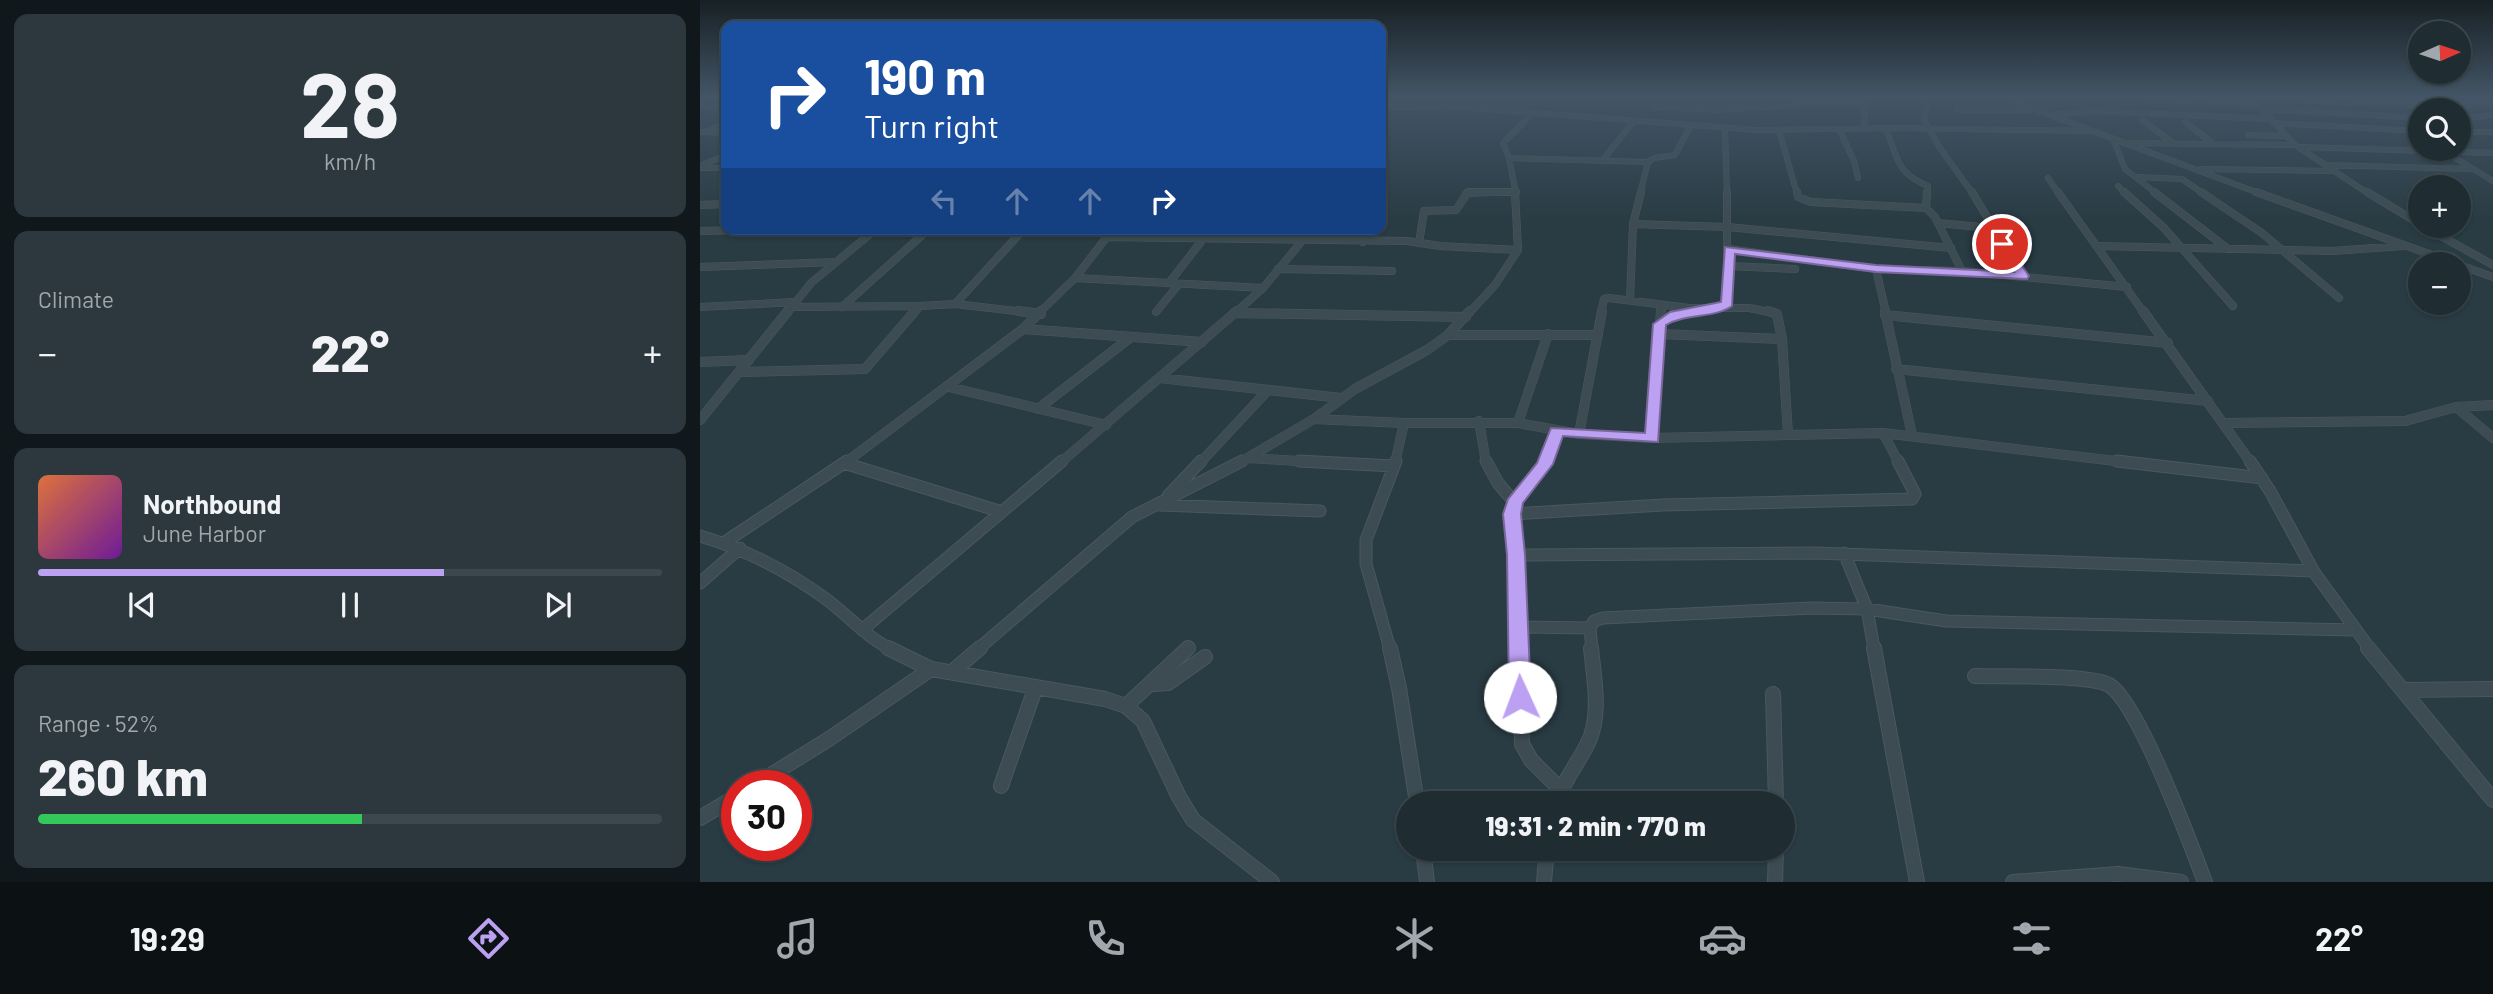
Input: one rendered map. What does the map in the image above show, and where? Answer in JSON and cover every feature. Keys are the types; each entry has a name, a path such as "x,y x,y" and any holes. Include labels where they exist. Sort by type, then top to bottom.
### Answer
{"street":[{"path":"953,671 1132,517 1248,458 1314,419 1341,398 1427,350 1448,335 1495,285 1518,250 1516,192 1509,158 1503,146 1507,138"},
{"path":"1602,161 1620,138"},
{"path":"1509,158 1648,162 1654,158 1675,155 1684,138"},
{"path":"1723,307 1727,303 1729,249 1726,138"},
{"path":"1781,138 1796,194 1802,200 1926,208"},
{"path":"1843,138 1854,161 1858,178"},
{"path":"1889,138 1908,176 1928,186 1926,208 1938,223 1962,271"},
{"path":"1935,138 2022,276"},
{"path":"2107,138 2423,252"},
{"path":"2166,138 2173,143"},
{"path":"2206,138 2211,142"},
{"path":"2288,138 2332,171 2408,217"},
{"path":"2117,142 2211,142 2408,150"},
{"path":"2117,142 2123,166 2229,250"},
{"path":"2471,152 2493,153"},
{"path":"700,167 721,157"},
{"path":"2459,161 2493,181"},
{"path":"1630,300 1633,224 1648,162"},
{"path":"2324,165 2471,169"},
{"path":"700,167 721,168"},
{"path":"2195,169 2332,171"},
{"path":"2048,177 2262,478 2313,571 2355,630 2493,800"},
{"path":"2136,177 2182,179 2234,211 2339,298"},
{"path":"2118,186 2183,249 2233,306"},
{"path":"1419,243 1424,211 1457,209 1466,192 1516,192"},
{"path":"700,205 721,204"},
{"path":"1938,223 1992,228"},
{"path":"1633,224 1727,227 1951,248"},
{"path":"700,231 721,231"},
{"path":"700,420 793,304 835,262 869,235"},
{"path":"842,307 922,235"},
{"path":"955,303 1018,235"},
{"path":"725,542 844,463 949,387 1041,314 1075,278 1108,235"},
{"path":"1140,235 1199,239 1419,243 1518,250"},
{"path":"1156,312 1200,235"},
{"path":"1288,241 1291,235"},
{"path":"1363,242 1364,235"},
{"path":"2444,238 2493,265"},
{"path":"862,630 1202,342 1263,288 1302,241"},
{"path":"2098,246 2332,251 2407,246"},
{"path":"1729,249 1876,269 1962,271 2127,287"},
{"path":"700,267 835,262"},
{"path":"1728,266 1795,269"},
{"path":"1279,269 1392,271"},
{"path":"1876,269 1896,369 1913,435"},
{"path":"2471,269 2493,277"},
{"path":"1075,278 1263,288"},
{"path":"1579,434 1604,299 1701,309"},
{"path":"700,307 793,304 842,307 920,306 955,303 1041,314"},
{"path":"1652,438 1661,305"},
{"path":"740,372 865,369 920,306"},
{"path":"1660,324 1675,314 1723,307 1777,314 1782,338 1788,435"},
{"path":"1234,313 1466,317"},
{"path":"1885,315 2168,343"},
{"path":"1023,328 1202,342"},
{"path":"1518,423 1548,334"},
{"path":"1659,334 1782,338"},
{"path":"1448,335 1598,335"},
{"path":"1038,409 1131,337"},
{"path":"700,362 749,360"},
{"path":"1896,369 2208,401"},
{"path":"1160,378 1341,398"},
{"path":"949,387 1106,425"},
{"path":"1160,503 1268,390"},
{"path":"2224,423 2405,421 2456,407 2493,405"},
{"path":"2456,407 2493,438"},
{"path":"1314,419 1404,423 1518,423 1579,434 1652,438 1884,433 2262,478"},
{"path":"1479,421 1479,448 1513,508 1522,744 1531,760 1559,788"},
{"path":"1404,423 1400,450 1366,540 1366,564 1380,607 1399,688 1415,791"},
{"path":"1513,508 1545,464 1557,431"},
{"path":"1513,508 1912,499 1914,495 1884,433"},
{"path":"1248,458 1393,466"},
{"path":"844,463 1002,512"},
{"path":"1160,503 1320,510"},
{"path":"700,536 740,548 826,600 890,651 931,669 1104,699 1126,706 1143,721 1179,797 1193,820 1272,882"},
{"path":"700,583 740,548"},
{"path":"1516,555 1658,550 1844,553 2313,571"},
{"path":"1844,553 1867,609 1917,882"},
{"path":"1558,791 1591,737 1594,720 1590,628 1594,621 1603,618 1790,608 1867,609 1974,622 2192,629 2355,630"},
{"path":"1517,627 1590,628"},
{"path":"1126,706 1154,684 1160,673 1188,648"},
{"path":"1154,684 1168,682 1205,657"},
{"path":"779,770 931,669"},
{"path":"1975,676 2098,682 2117,690 2164,778 2205,882"},
{"path":"1000,786 1035,689"},
{"path":"2404,690 2493,689"},
{"path":"1773,694 1776,791"},
{"path":"700,818 721,806"},
{"path":"1424,861 1427,882"},
{"path":"1544,882 1546,861"},
{"path":"1775,882 1776,861"},
{"path":"2013,882 2111,873 2181,882"}],"route":[{"path":"1520,697 1516,555 1512,514 1514,502 1545,464 1557,431 1652,438 1660,324 1675,314 1723,307 1727,303 1729,249 1876,269 1962,271 2022,276 2002,244"}]}
